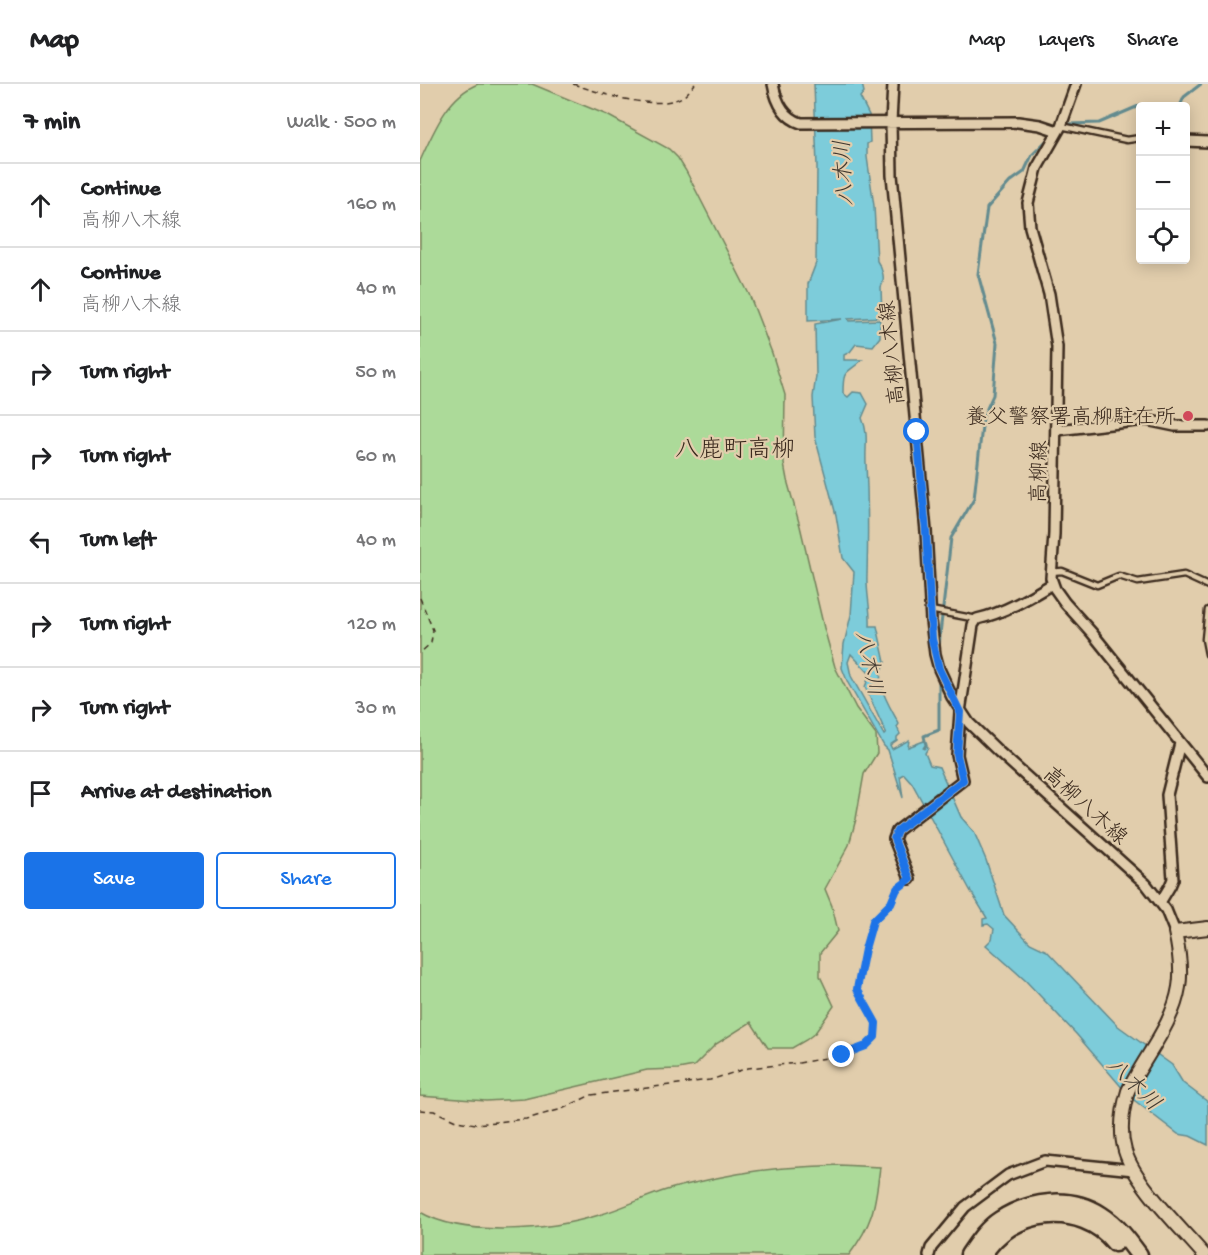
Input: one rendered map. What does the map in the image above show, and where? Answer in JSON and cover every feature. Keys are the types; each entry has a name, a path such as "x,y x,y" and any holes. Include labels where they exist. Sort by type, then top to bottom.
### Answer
{"highway":[{"path":"969,1255 981,1238 998,1221 1020,1209 1045,1202 1074,1205 1100,1214 1121,1232 1139,1255"},
{"path":"984,1255 990,1243 1008,1229 1028,1218 1050,1215 1072,1216 1094,1225 1112,1239 1125,1255"}],"street":[{"path":"773,84 777,101 794,121 801,123 1018,122 1061,125"},
{"name":"高柳八木線","path":"893,84 892,175 934,611 935,654 945,682 960,712 984,738 1135,874 1161,901 1175,932"},
{"name":"高柳線","path":"1076,84 1061,125 1037,168 1028,209 1030,227 1049,294 1056,336 1057,430 1054,534 1050,572 1052,584 1065,603 1092,633 1208,777"},
{"path":"1190,141 1208,142"},
{"path":"1057,430 1146,420 1175,426 1208,426"},
{"path":"910,879 894,839 897,831 963,780 957,755 960,712 973,625 977,619 1028,598 1052,584"},
{"path":"1161,901 1173,879 1167,795 1180,743"},
{"path":"1204,1255 1153,1196 1134,1170 1126,1153 1121,1128 1124,1104 1134,1080 1177,998 1180,976 1175,932 1208,928"},
{"path":"929,1255 931,1248 965,1207 1008,1175 1045,1161 1134,1170"}],"lane":[{"path":"1061,125 1100,136 1126,140 1136,139"},
{"path":"1050,572 1062,571 1097,585 1119,576 1138,582 1184,575 1208,586"},
{"path":"1208,610 1205,639 1208,654"},
{"path":"934,611 977,619"}],"path":[{"path":"573,84 648,103 682,97 695,84"},
{"path":"420,598 434,630 431,643 420,653"},
{"path":"420,1110 434,1112 456,1121 476,1124 526,1119 562,1110 591,1095 711,1080 748,1068 821,1059 866,1046 875,1037 876,1023 857,989 865,949 873,921 891,903 897,889 910,879"}],"green space":[{"path":"478,84 532,84 607,115 669,149 686,171 749,294 772,353 785,395 784,464 787,480 824,628 835,667 856,708 876,735 877,753 864,774 849,845 825,889 838,931 820,953 820,976 834,1006 815,1033 792,1048 768,1048 751,1022 716,1044 694,1066 647,1070 524,1099 486,1101 420,1096 420,161 449,106 467,90"},
{"path":"839,1165 880,1167 872,1213 864,1233 849,1255 420,1255 420,1212 460,1226 508,1229 557,1225 599,1215 671,1189 720,1177 768,1170"}],"water":[{"name":"八木川","path":"814,84 862,84 864,92 860,97 869,115 870,142 867,144 867,157 874,206 877,261 883,277 882,317 848,319 849,321 880,320 880,337 873,346 856,344 850,352 844,355 844,360 862,360 845,376 843,393 848,397 853,392 862,393 868,404 862,418 866,440 867,588 870,626 877,626 885,662 880,678 881,686 899,724 897,727 900,734 897,740 890,745 892,749 909,740 908,747 924,741 928,748 925,753 930,765 939,767 961,817 974,832 1004,915 1030,943 1047,951 1118,1026 1172,1065 1183,1083 1208,1102 1208,1145 1190,1136 1178,1134 1130,1097 1077,1035 1026,981 986,945 992,939 994,929 988,924 983,925 983,919 987,918 912,783 904,774 900,776 903,798 888,750 848,683 842,668 844,644 851,615 854,572 843,558 836,515 815,437 813,397 816,376 815,324 842,319 808,321 808,284 816,263 817,167","holes":["851,654 870,674 865,687 886,733 884,735 851,676 848,662"]}],"waterway":[{"path":"1182,102 1184,97 1201,84"},
{"path":"1069,124 1099,123 1136,107"},
{"path":"939,654 951,538 974,499 983,417 993,395 997,343 978,274 987,208 1010,182 1024,172 1032,155 1047,140"},
{"path":"924,748 926,745 924,736 939,730 939,675"}],"place":[{"name":"養父警察署高柳駐在所","path":"1188,416"}],"district":[{"name":"八鹿町高柳","path":"735,448"}],"route":[{"path":"842,1055 866,1046 875,1037 876,1023 861,1001 857,989 873,921 891,903 897,889 910,879 894,839 897,831 963,780 957,755 960,712 939,669 932,639 926,531 917,432"}]}
